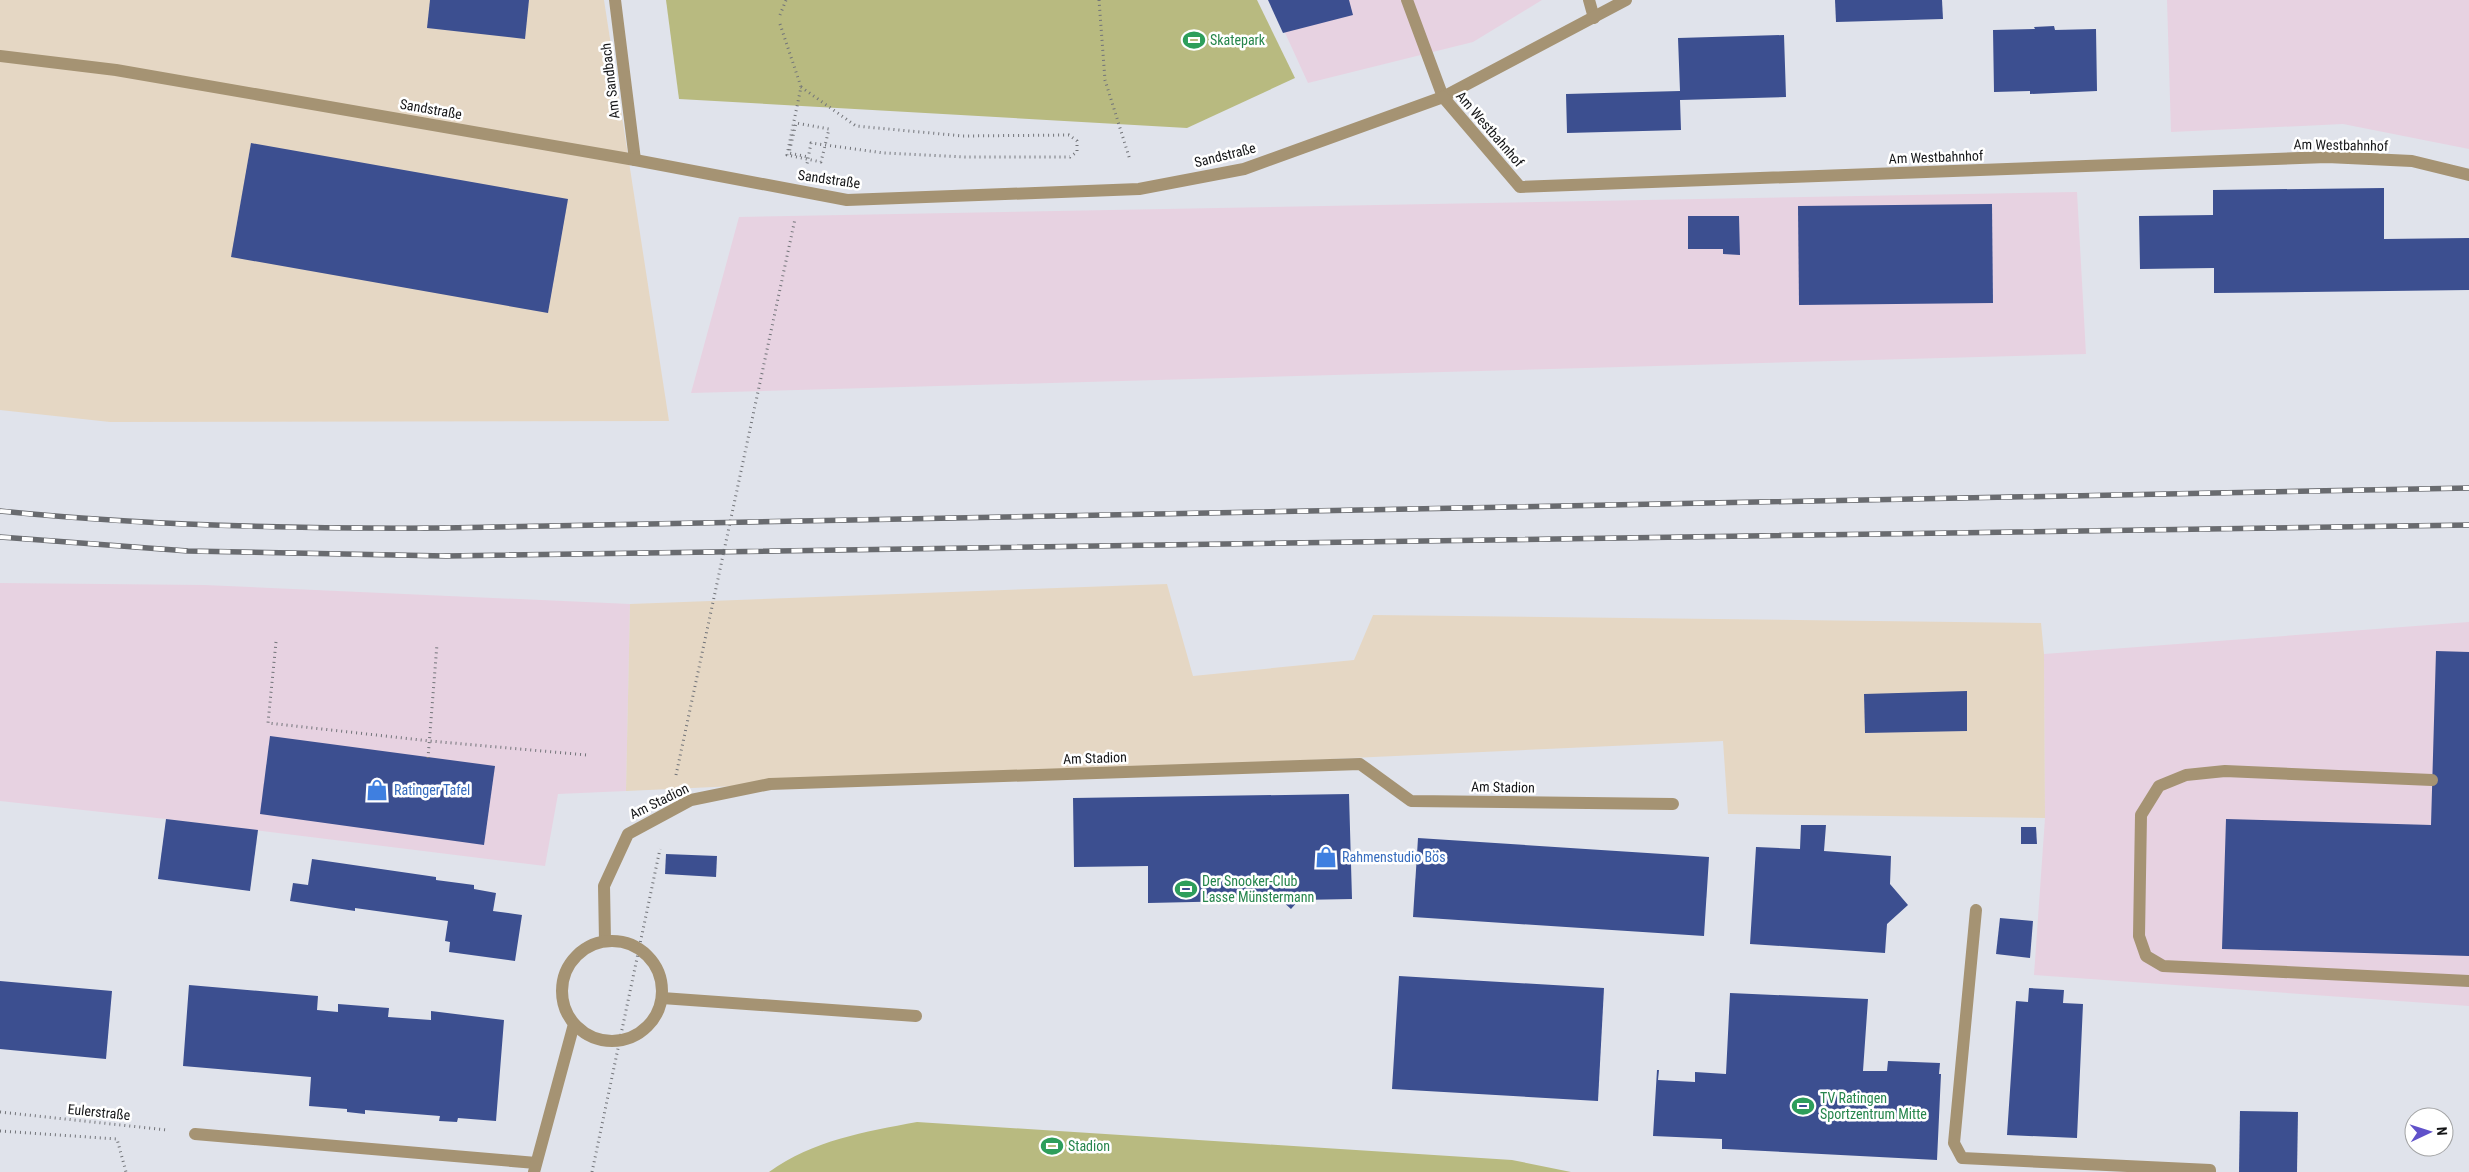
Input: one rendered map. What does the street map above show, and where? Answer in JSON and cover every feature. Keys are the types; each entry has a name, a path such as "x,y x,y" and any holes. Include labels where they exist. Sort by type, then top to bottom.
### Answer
{"street":[{"name":"Am Sandbach","path":"616,0 635,160"},
{"path":"1407,0 1443,97"},
{"path":"1589,0 1594,18"},
{"name":"Sandstraße","path":"0,56 116,70 635,160 847,200 1139,189 1244,169 1443,97 1626,0"},
{"name":"Am Westbahnhof","path":"1443,97 1520,187 2327,157 2412,161 2469,176"},
{"name":"Am Stadion","path":"605,941 604,886 628,834 691,800 770,784 1360,764 1411,800 1673,804"},
{"path":"2432,780 2225,771 2186,775 2159,786 2141,815 2139,936 2146,956 2162,966 2469,981"},
{"path":"1976,910 1954,1143 1962,1158 2210,1170 2210,1172"},
{"path":"605,941 623,942 637,948 649,957 657,969 662,998 657,1014 647,1027 634,1037 618,1041 602,1041 587,1035 574,1024 566,1011 562,995 569,965 580,953 605,941"},
{"path":"662,998 916,1016"},
{"path":"195,1134 535,1167 574,1024"}],"path":[{"path":"780,15 786,0"},
{"path":"1099,0 1105,80 1139,189"},
{"path":"780,24 801,87 787,155 821,162 829,129 796,123 788,153 808,157"},
{"path":"801,87 856,126 963,136 1069,135 1077,141 1077,152 1070,158 965,157 884,153 812,143 806,167"},
{"path":"675,782 796,215"},
{"path":"276,642 268,723 430,741 586,755"},
{"path":"428,758 437,644"},
{"path":"592,1172 662,840"},
{"name":"Eulerstraße","path":"0,1112 195,1134"},
{"path":"0,1131 118,1139 126,1172"}],"shaded area":[{"path":"0,0 604,0 669,421 110,422 0,410"},
{"path":"1270,0 1542,0 1473,42 1308,83"},
{"path":"2167,0 2469,0 2469,149 2343,124 2171,132"},
{"path":"2077,192 2086,354 691,393 739,217"},
{"path":"0,583 204,585 630,604 626,791 558,794 545,866 166,819 0,801"},
{"path":"1167,584 1193,676 1354,660 1373,615 2041,623 2044,654 2045,818 1728,814 1723,741 626,791 630,604"},
{"path":"2469,622 2469,1006 2034,975 2045,818 2044,654"}],"green space":[{"path":"666,0 1257,0 1295,78 1187,128 679,99"},
{"name":"Stadion","path":"917,1122 1512,1160 1571,1172 769,1172 786,1161 822,1145 859,1134"}],"building":[{"path":"430,0 529,0 525,39 427,28"},
{"path":"1268,0 1349,0 1353,15 1283,33"},
{"path":"1835,0 1942,0 1943,19 1836,22"},
{"path":"2054,26 2055,30 2096,29 2097,91 2030,94 2030,91 1994,92 1993,30 2035,29 2034,27"},
{"path":"1784,35 1786,97 1680,100 1681,130 1567,133 1566,94 1680,91 1678,38"},
{"path":"251,143 568,199 548,313 231,257"},
{"path":"2384,188 2384,239 2469,238 2469,290 2214,293 2214,268 2140,269 2139,216 2213,215 2213,190"},
{"path":"1992,204 1993,303 1799,305 1798,206"},
{"path":"1688,216 1739,216 1740,255 1723,254 1723,249 1688,249"},
{"path":"2436,651 2469,652 2469,956 2222,949 2226,819 2431,825"},
{"path":"1967,691 1967,731 1865,733 1864,694"},
{"name":"Ratinger Tafel","path":"270,736 495,766 484,845 260,814"},
{"path":"1349,794 1352,899 1299,900 1291,909 1281,900 1148,903 1148,866 1074,867 1073,798"},
{"path":"166,819 258,830 250,891 158,879"},
{"path":"1801,825 1826,825 1824,851 1891,856 1890,884 1908,905 1887,924 1885,953 1750,944 1756,847 1800,849"},
{"path":"2021,827 2036,827 2037,844 2021,844"},
{"path":"1418,838 1709,857 1704,936 1413,917"},
{"path":"666,854 717,856 716,877 665,874"},
{"path":"312,859 436,877 436,880 474,885 474,889 496,893 493,911 522,915 515,961 449,952 450,942 445,941 448,921 355,908 355,911 290,901 293,883 308,885"},
{"path":"2000,918 2033,921 2030,958 1996,954"},
{"path":"1399,976 1604,988 1598,1101 1392,1089"},
{"path":"0,981 112,991 106,1059 0,1049"},
{"path":"189,985 318,996 317,1010 338,1012 338,1004 389,1008 388,1017 431,1020 431,1011 504,1020 496,1121 458,1118 457,1122 439,1121 440,1116 365,1110 365,1114 347,1112 347,1109 309,1106 311,1077 183,1066"},
{"path":"2029,988 2064,990 2063,1003 2083,1004 2077,1138 2007,1135 2016,1001 2028,1002"},
{"name":"TV Ratingen Sportzentrum Mitte","path":"1730,993 1868,999 1863,1071 1887,1071 1888,1061 1940,1063 1937,1160 1722,1149 1722,1139 1653,1136 1657,1070 1659,1070 1658,1080 1695,1082 1695,1072 1726,1074"},
{"path":"2240,1111 2298,1112 2297,1172 2239,1172"}],"railway":[{"path":"0,511 222,526 444,528 2469,488"},
{"path":"0,537 188,551 446,556 2469,525"}],"place":[{"name":"Skatepark","path":"1194,40"},
{"name":"Ratinger Tafel","path":"377,790"},
{"name":"Rahmenstudio Bös","path":"1326,857"},
{"name":"Der Snooker-Club Lasse Münstermann","path":"1186,889"},
{"name":"TV Ratingen Sportzentrum Mitte","path":"1803,1106"},
{"name":"Stadion","path":"1052,1146"}]}
